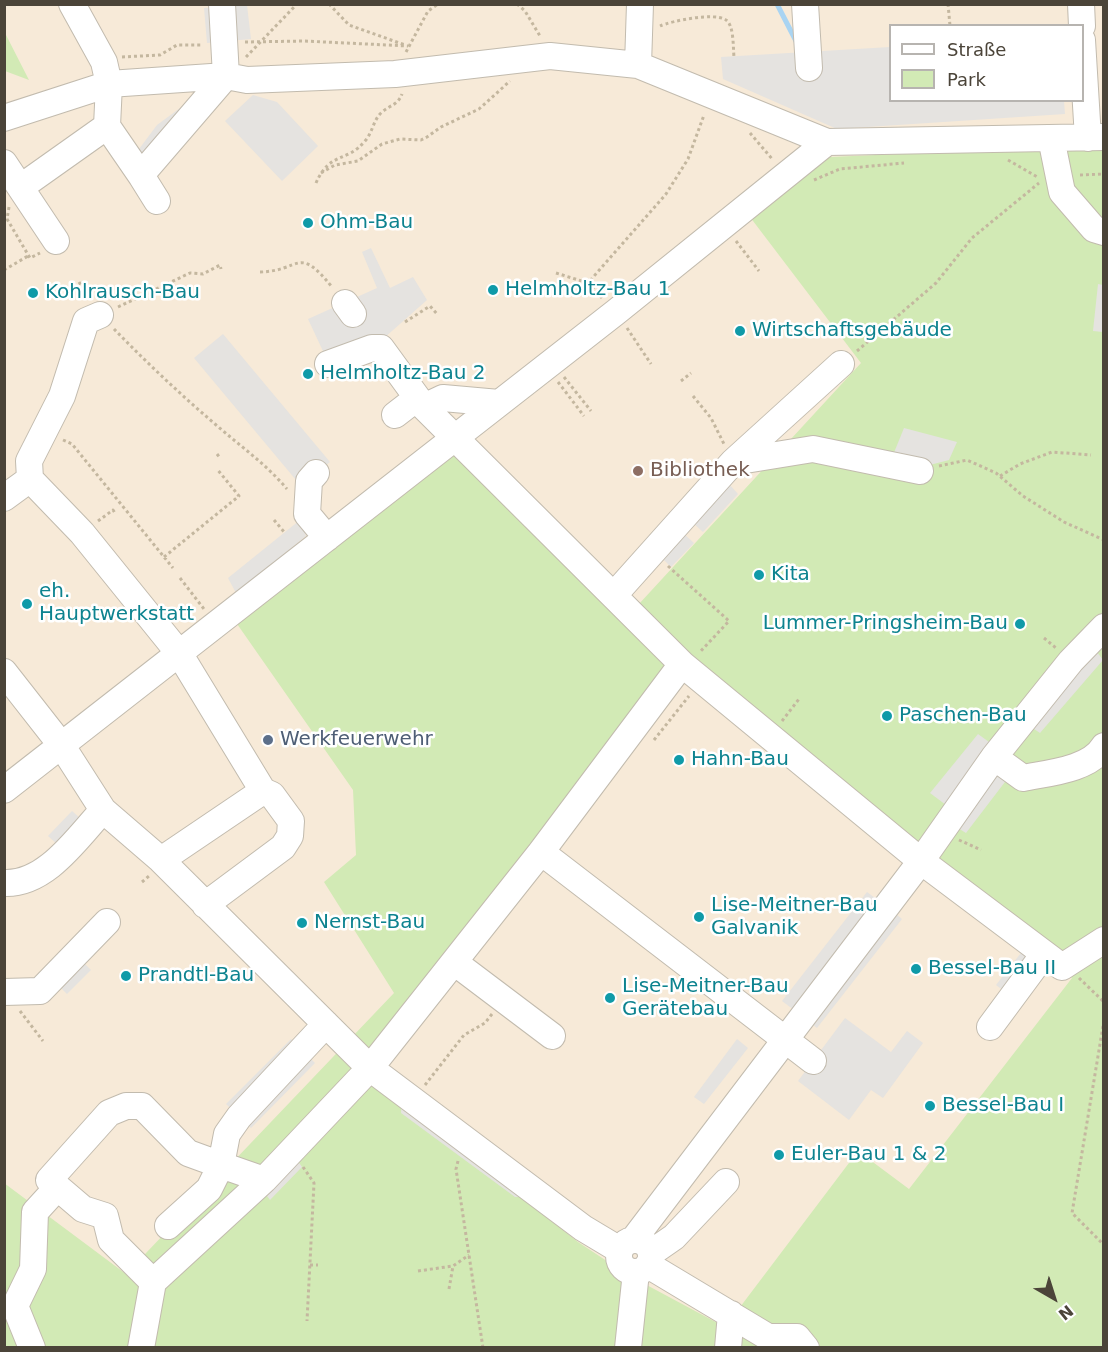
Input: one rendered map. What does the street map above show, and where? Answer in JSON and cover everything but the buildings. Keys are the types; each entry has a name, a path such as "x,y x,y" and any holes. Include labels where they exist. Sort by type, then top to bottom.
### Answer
{"lane":[{"path":"72,4 107,73 107,126 157,201"},
{"path":"142,177 226,76 222,4"},
{"path":"805,4 809,68"},
{"path":"1081,4 1082,24"},
{"path":"638,65 641,13"},
{"path":"4,118 107,73 226,76 247,80 399,83 550,56 638,65 827,142 1051,138 1096,130 1084,47"},
{"path":"21,187 107,126"},
{"path":"1051,138 1062,192 1094,229 1104,232"},
{"path":"4,790 546,366 827,142"},
{"path":"4,163 56,241"},
{"path":"100,315 86,321 62,396 29,461 30,480 82,533 179,653 263,791 272,795 291,821 290,836 283,847 205,905"},
{"path":"328,364 372,348 381,348 420,402 454,438 615,595 684,666 921,861 1044,954 1062,967 1104,940"},
{"path":"615,595 733,462 841,364"},
{"path":"395,415 420,402 443,398 499,403"},
{"path":"733,462 813,449 920,471"},
{"path":"316,473 309,481 307,514 327,538"},
{"path":"4,498 30,480"},
{"path":"628,1347 637,1256 783,1039 921,861 994,757 1071,661 1104,627"},
{"path":"141,1347 153,1282 264,1180 370,1068 684,666"},
{"path":"4,672 62,746 103,810 161,860 370,1068 583,1228 637,1256 768,1336 797,1337 806,1347"},
{"path":"994,757 1023,778 1083,763 1096,756 1104,746"},
{"path":"161,860 263,791"},
{"path":"4,883 21,884 47,868 103,810"},
{"path":"541,852 813,1061"},
{"path":"11,1000 40,991 107,922"},
{"path":"990,1027 1044,954"},
{"path":"454,962 552,1036"},
{"path":"168,1226 209,1189 221,1165 227,1134 239,1117 326,1024"},
{"path":"153,1282 111,1240 105,1216 83,1209 56,1189 49,1180 109,1113 126,1106 142,1107 188,1153 264,1180"},
{"path":"637,1256 674,1237 726,1182"},
{"path":"32,1347 15,1306 33,1269 35,1212 56,1189"},
{"path":"728,1347 730,1314"}],"path":[{"path":"226,76 297,4"},
{"path":"329,4 349,25 408,46"},
{"path":"316,183 323,166 355,150 366,141 375,119 400,101 399,83 408,46 428,11 438,4"},
{"path":"517,4 525,11 550,56"},
{"path":"948,4 950,24"},
{"path":"641,13 652,28 673,20 718,17 726,20 730,25 734,57"},
{"path":"107,73 118,57 160,55 177,45 225,44 262,40 408,46"},
{"path":"321,173 335,165 358,161 382,144 400,138 421,140 479,109 512,79"},
{"path":"841,364 936,283 972,238 1043,180"},
{"path":"735,240 759,271"},
{"path":"4,270 28,256"},
{"path":"260,273 270,272 301,261 309,262 349,309"},
{"path":"100,315 190,273 203,274 219,265"},
{"path":"556,273 588,283"},
{"path":"79,282 100,315 157,372 217,426 254,454 307,514"},
{"path":"405,322 430,306 438,315"},
{"path":"546,366 584,416"},
{"path":"681,381 691,373"},
{"path":"572,387 591,411"},
{"path":"693,396 711,418 733,462"},
{"path":"72,444 173,568"},
{"path":"1000,476 1020,464 1052,452 1091,455"},
{"path":"217,454 220,458"},
{"path":"920,471 967,460 1000,476 1023,496 1065,522 1104,540"},
{"path":"164,558 239,496 217,469"},
{"path":"274,520 285,533"},
{"path":"652,552 729,621 684,666"},
{"path":"180,578 216,624"},
{"path":"769,736 800,699"},
{"path":"1072,962 1081,983 1104,1002"},
{"path":"413,1100 464,1035 485,1023 504,999"},
{"path":"11,1000 43,1041"},
{"path":"1104,1020 1072,1213 1104,1245"},
{"path":"463,1139 456,1169 483,1347"},
{"path":"293,1150 314,1184 307,1321"},
{"path":"418,1271 453,1266 469,1256"},
{"path":"310,1265 318,1265"},
{"path":"448,1289 453,1266"}],"shaded area":[{"path":"5,5 1103,5 1103,1347 5,1347"},
{"path":"247,5 251,39 207,43 204,8"},
{"path":"889,47 889,102 1064,102 1065,114 837,129 723,79 721,57"},
{"path":"253,95 277,102 318,146 282,181 225,121"},
{"path":"195,97 146,169 136,153 157,125"},
{"path":"371,248 390,288 413,277 427,300 375,346 329,364 308,319 377,288 362,252"},
{"path":"1098,284 1103,285 1103,332 1093,331"},
{"path":"223,334 330,462 301,486 194,358"},
{"path":"904,428 957,442 949,460 922,467 891,460"},
{"path":"729,484 738,494 703,532 693,523"},
{"path":"300,520 306,536 236,593 228,578"},
{"path":"684,534 694,543 671,567 661,557"},
{"path":"1094,648 1103,660 1040,733 1028,725"},
{"path":"978,734 996,747 950,808 930,793"},
{"path":"996,769 1008,778 966,833 953,825"},
{"path":"72,811 81,819 57,844 48,836"},
{"path":"867,892 879,901 794,1010 782,1001"},
{"path":"891,910 902,919 817,1028 805,1019"},
{"path":"1024,949 1040,960 1012,997 996,985"},
{"path":"79,958 91,970 67,994 55,982"},
{"path":"845,1018 891,1052 907,1031 923,1043 883,1098 871,1090 849,1120 798,1081"},
{"path":"291,1039 315,1063 251,1128 226,1104"},
{"path":"737,1039 748,1048 704,1104 694,1097"},
{"path":"402,1095 534,1196 515,1197 401,1113"},
{"path":"291,1151 302,1167 270,1200 259,1185"}],"green space":[{"path":"5,33 29,80 5,71"},
{"path":"1103,145 1103,1347 5,1347 4,1183 126,1274 394,993 324,882 356,855 353,790 235,621 454,448 627,617 861,363 750,217 830,157","holes":["679,654 1072,978 909,1189 858,1151 725,1327 628,1275 578,1242 358,1069"]}],"waterway":[{"path":"777,4 797,43"}],"place":[{"name":"Ohm-Bau","path":"308,223"},
{"name":"Helmholtz-Bau 1","path":"493,290"},
{"name":"Kohlrausch-Bau","path":"33,293"},
{"name":"Wirtschaftsgebäude","path":"740,331"},
{"name":"Helmholtz-Bau 2","path":"308,374"},
{"name":"Bibliothek","path":"638,471"},
{"name":"Kita","path":"759,575"},
{"name":"eh. Hauptwerkstatt","path":"27,604"},
{"name":"Lummer-Pringsheim-Bau","path":"1020,624"},
{"name":"Paschen-Bau","path":"887,716"},
{"name":"Werkfeuerwehr","path":"268,740"},
{"name":"Hahn-Bau","path":"679,760"},
{"name":"Lise-Meitner-Bau Galvanik","path":"699,917"},
{"name":"Nernst-Bau","path":"302,923"},
{"name":"Bessel-Bau II","path":"916,969"},
{"name":"Prandtl-Bau","path":"126,976"},
{"name":"Lise-Meitner-Bau Gerätebau","path":"610,998"},
{"name":"Bessel-Bau I","path":"930,1106"},
{"name":"Euler-Bau 1 & 2","path":"779,1155"}]}
